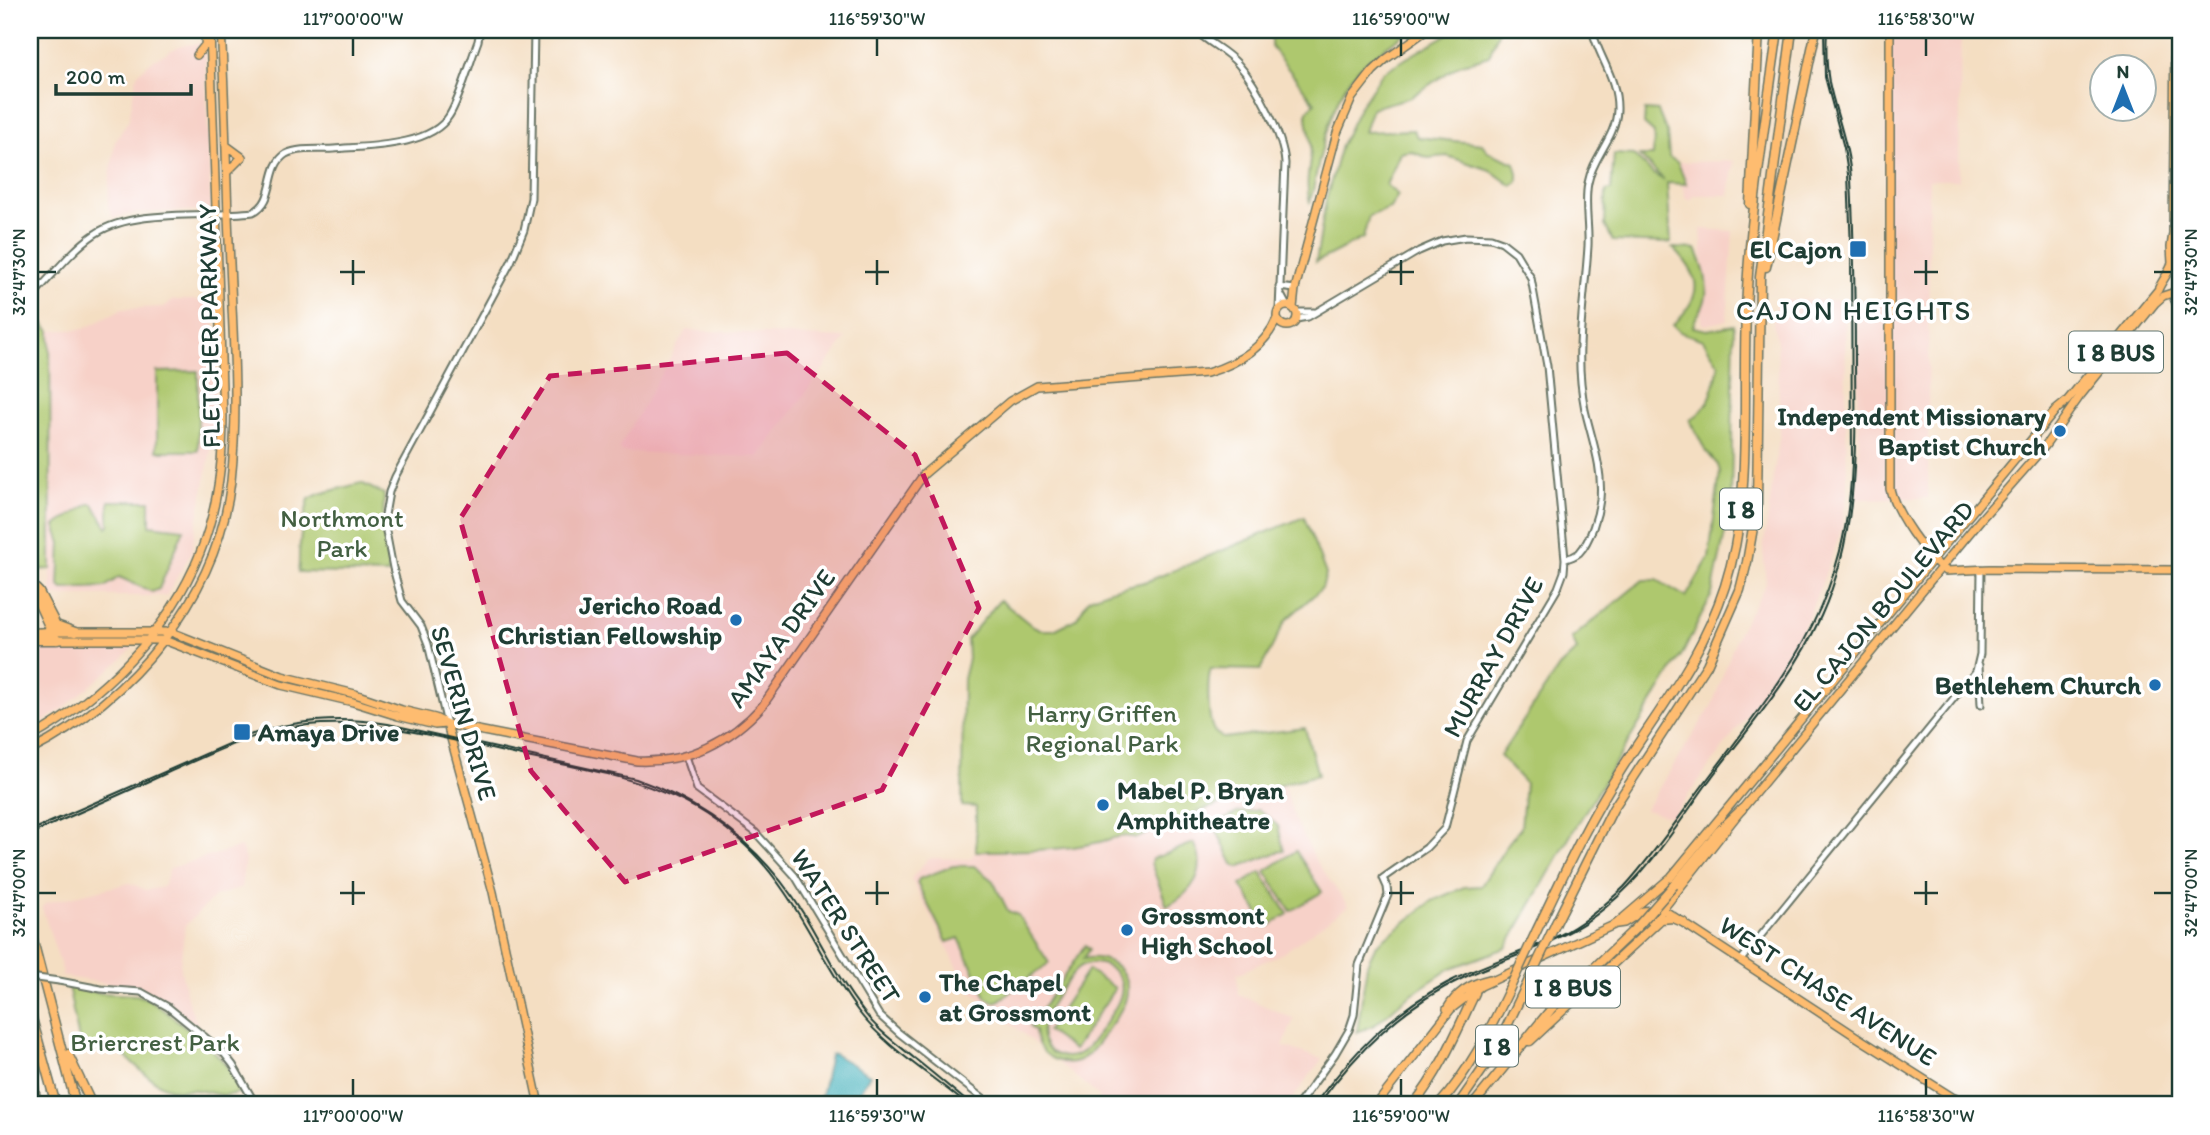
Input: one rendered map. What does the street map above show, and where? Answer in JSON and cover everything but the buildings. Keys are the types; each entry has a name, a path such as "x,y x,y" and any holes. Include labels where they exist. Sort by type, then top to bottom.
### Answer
{"highway":[{"path":"1749,249 1759,30"},
{"path":"1758,304 1816,30"},
{"name":"I 8","path":"1439,1105 1476,1056 1600,803 1694,659 1725,587 1734,556 1742,506 1749,249 1777,33"},
{"name":"I 8","path":"1458,1105 1494,1053 1613,809 1707,665 1740,590 1757,506 1758,304 1792,33"},
{"path":"30,583 39,592 56,625 75,632"},
{"path":"30,590 57,640"},
{"path":"30,632 51,632"},
{"path":"30,640 57,640"},
{"name":"I 8 BUS","path":"1473,1105 1552,1008 1638,926 1671,883 1742,809"},
{"path":"1642,935 1663,909"},
{"path":"1515,1054 1661,919 1673,918 1683,922"},
{"path":"30,929 76,1105"},
{"path":"1413,1105 1445,1055 1475,993"},
{"path":"30,1011 56,1105"},
{"path":"53,1016 91,1105"},
{"path":"30,1064 37,1105"}],"main road":[{"path":"197,54 205,45 208,30"},
{"name":"FLETCHER PARKWAY","path":"30,738 50,727 104,685 155,631 179,594 200,552 218,483 223,445 223,417 218,215 208,30"},
{"name":"FLETCHER PARKWAY","path":"30,751 56,738 96,710 132,676 171,632 211,556 231,484 236,403 221,30"},
{"path":"1264,338 1292,324 1295,289 1337,134 1352,98 1386,59 1427,30"},
{"path":"1890,30 1890,489 1893,501 1933,560 1946,570 2180,570"},
{"path":"2173,233 2180,258 2172,263 2175,30"},
{"path":"227,146 242,157 227,172"},
{"name":"I 8 BUS","path":"2172,263 2169,272 2161,279 2160,286 2169,294 2179,287"},
{"name":"EL CAJON BOULEVARD","path":"1377,1105 1441,1020 1481,986 1616,924 1671,883 2160,286"},
{"name":"EL CAJON BOULEVARD","path":"1616,924 1624,923 1643,911 1663,909 1941,567 2045,446 2080,396 2155,303 2169,294"},
{"path":"1264,338 1278,314 1292,310"},
{"path":"1278,314 1286,325"},
{"name":"AMAYA DRIVE","path":"51,632 171,632 282,676 355,694 436,718 447,724 637,761 686,756 723,741 747,722 762,705 924,474 1010,401 1037,386 1207,373 1229,366 1247,356 1264,338"},
{"name":"AMAYA DRIVE","path":"57,640 164,640 281,685 436,725 447,724"},
{"name":"SEVERIN DRIVE","path":"447,724 493,892 539,1105"},
{"path":"1663,909 1660,899 1671,883"},
{"path":"1639,905 1654,904 1663,909"},
{"name":"WEST CHASE AVENUE","path":"1663,909 1952,1097 1971,1105"},
{"name":"EL CAJON BOULEVARD","path":"1441,1020 1464,990 1480,981 1498,978"}],"street":[{"path":"30,298 77,249 98,232 115,224 140,218 253,212 261,208 277,164 288,154 401,141 435,132 449,116 480,30"},
{"name":"SEVERIN DRIVE","path":"447,724 428,644 421,626 406,608 397,590 386,531 385,509 395,477 511,262 524,230 533,176 534,30"},
{"path":"1195,30 1205,41 1239,64 1281,139 1285,163 1278,314"},
{"path":"1565,559 1580,552 1588,538 1599,508 1601,488 1583,398 1580,346 1588,246 1587,184 1592,167 1612,132 1617,113 1612,75 1600,54 1592,30"},
{"name":"MURRAY DRIVE","path":"1292,310 1308,317 1434,244 1459,237 1491,238 1502,242 1516,253 1527,267 1532,283 1547,366 1565,559 1558,588 1467,741 1446,828 1426,848 1383,878 1388,895 1359,965 1352,1023 1335,1054 1298,1105"},
{"path":"1280,290 1295,289"},
{"path":"1280,290 1292,310"},
{"path":"2169,294 2180,311 2180,355"},
{"path":"2180,491 2180,503"},
{"path":"1981,569 1981,705"},
{"path":"1741,960 1979,665"},
{"name":"WATER STREET","path":"686,756 697,789 755,832 796,876 879,1015 991,1105"},
{"path":"30,977 101,989 130,990 150,996 168,1007 222,1051 256,1105"}],"highlighted area":[{"path":"787,353 915,455 979,608 882,790 625,882 531,771 460,519 550,376"}],"shaded area":[{"path":"1961,30 1959,180 1929,180 1928,498 1856,499 1859,459 1857,300 1886,300 1886,31"},
{"path":"200,44 205,52 211,210 137,213 113,218 108,206 115,142 129,119 137,74 153,60 181,45"},
{"path":"1734,161 1729,195 1694,195 1692,199 1686,199 1676,164"},
{"path":"1701,229 1733,231 1727,320 1705,325 1701,323 1704,274"},
{"path":"173,300 214,300 215,430 191,553 166,596 51,596 50,331 84,329 122,309 164,307"},
{"path":"1776,300 1845,300 1847,494 1840,534 1800,635 1765,691 1672,817 1645,810 1712,705 1738,633 1766,584 1763,549 1780,432 1777,343 1773,323"},
{"path":"686,330 846,338 759,457 621,452 619,448"},
{"path":"134,642 121,660 63,709 30,730 30,645"},
{"name":"Grossmont High School","path":"1283,783 1295,820 1316,861 1348,906 1283,953 1237,974 1238,994 1294,1019 1283,1046 1322,1059 1288,1105 1093,1105 1100,1097 969,989 911,879 927,860 933,858 970,859 976,851 1097,843 1125,835 1137,838 1236,798"},
{"path":"241,847 245,860 241,888 215,896 185,926 180,966 188,1002 199,1027 145,990 60,976 63,973 42,908 45,903 130,883 146,890 163,887 170,868"}],"green space":[{"path":"1262,30 1410,30 1367,61 1345,86 1325,136 1310,204 1308,181 1311,144 1307,111 1315,103 1271,47 1271,37"},
{"path":"1455,30 1499,30 1489,56 1459,65 1411,97 1372,108 1364,132 1414,130 1417,137 1482,144 1488,152 1515,163 1518,182 1512,186 1490,170 1447,156 1428,158 1410,151 1400,153 1386,185 1398,195 1390,208 1369,216 1363,238 1316,262 1326,200 1341,145 1359,108 1383,72"},
{"path":"1645,110 1658,111 1667,133 1669,157 1678,163 1686,184 1667,183 1671,243 1613,241 1605,225 1606,191 1611,190 1614,154 1634,155 1653,174 1664,180 1640,156 1653,156 1654,133 1644,124"},
{"path":"1673,248 1696,249 1704,270 1705,299 1693,327 1707,330 1734,325 1731,505 1712,594 1684,651 1572,833 1506,948 1451,968 1403,1000 1375,1025 1357,1032 1367,964 1376,945 1432,901 1464,887 1481,886 1521,828 1525,783 1500,756 1559,667 1577,650 1572,638 1643,580 1657,580 1686,597 1709,558 1720,472 1690,420 1703,410 1707,403 1719,365 1703,340 1680,332 1673,325 1690,305 1696,286 1690,268"},
{"path":"30,309 50,331 51,569 30,570"},
{"path":"198,371 198,451 157,451 157,372"},
{"name":"Northmont Park","path":"361,483 384,494 383,526 389,574 298,572 301,533 309,499"},
{"path":"109,501 150,501 150,525 184,529 159,589 152,592 119,577 105,587 63,589 59,585 61,543 55,526 93,504 107,527"},
{"name":"Harry Griffen Regional Park","path":"1304,517 1326,574 1322,588 1286,620 1260,670 1211,669 1208,700 1212,727 1224,738 1305,728 1318,775 1226,802 1137,838 1121,837 1050,849 976,851 976,807 962,806 963,679 968,659 967,639 1000,600 1031,625 1042,630 1054,630 1076,619 1089,598 1148,581"},
{"path":"1259,810 1278,826 1284,850 1238,867 1233,864 1214,825 1237,813"},
{"path":"1194,843 1200,863 1196,880 1184,895 1167,906 1151,863 1152,859"},
{"path":"1296,851 1322,892 1291,911 1265,871"},
{"path":"953,866 974,866 993,881 1008,911 1018,915 1049,963 998,1001 993,1002 986,997 959,938 947,942 917,883 919,879"},
{"path":"1261,872 1288,914 1267,927 1241,885"},
{"path":"1085,945 1089,949 1083,959 1101,959 1122,972 1127,988 1124,1005 1094,1048 1082,1059 1066,1062 1051,1058 1041,1048 1035,1031 1030,1027","holes":["1101,964 1113,970 1120,980 1121,993 1116,1006 1087,1048 1075,1056 1055,1054 1045,1045 1042,1035 1042,1025 1050,1006 1069,978 1081,966"]},
{"path":"1088,970 1115,988 1074,1050 1047,1031"},
{"name":"Briercrest Park","path":"68,986 99,993 137,995 150,1000 189,1029 215,1053 235,1079 240,1092 223,1095 196,1090 174,1090 147,1076 124,1055 123,1049 81,1050"}],"water":[{"path":"834,1054 870,1075 851,1105 819,1105 830,1055"}],"tram line":[{"path":"1314,1105 1373,1036 1408,1007 1461,976 1569,930 1594,914 1624,887 1764,703 1809,632 1826,595 1839,555 1848,512 1852,463 1848,174 1844,148 1825,77 1824,30"},
{"path":"30,831 244,737 315,721 351,720 388,724 636,779 688,802 711,816 753,851 789,892 832,965 868,1018 971,1105"}],"railway":[{"path":"1318,1105 1365,1048 1421,1001 1465,977 1573,930 1622,893 1664,844 1772,698 1799,658 1821,616 1842,555 1848,523 1855,428 1855,294 1851,179 1845,142 1829,82 1827,30"},
{"path":"30,834 237,743 281,729 311,725 342,724 403,730 628,780 696,808 746,846 779,884 858,1011 882,1037 967,1105"}],"place":[{"name":"El Cajon","path":"1858,249"},
{"name":"Independent Missionary Baptist Church","path":"2060,431"},
{"name":"Jericho Road Christian Fellowship","path":"736,620"},
{"name":"Bethlehem Church","path":"2155,685"},
{"name":"Amaya Drive","path":"242,732"},
{"name":"Mabel P. Bryan Amphitheatre","path":"1103,805"},
{"name":"Grossmont High School","path":"1127,930"},
{"name":"The Chapel at Grossmont","path":"925,997"}],"district":[{"name":"CAJON HEIGHTS","path":"1854,310"}]}
